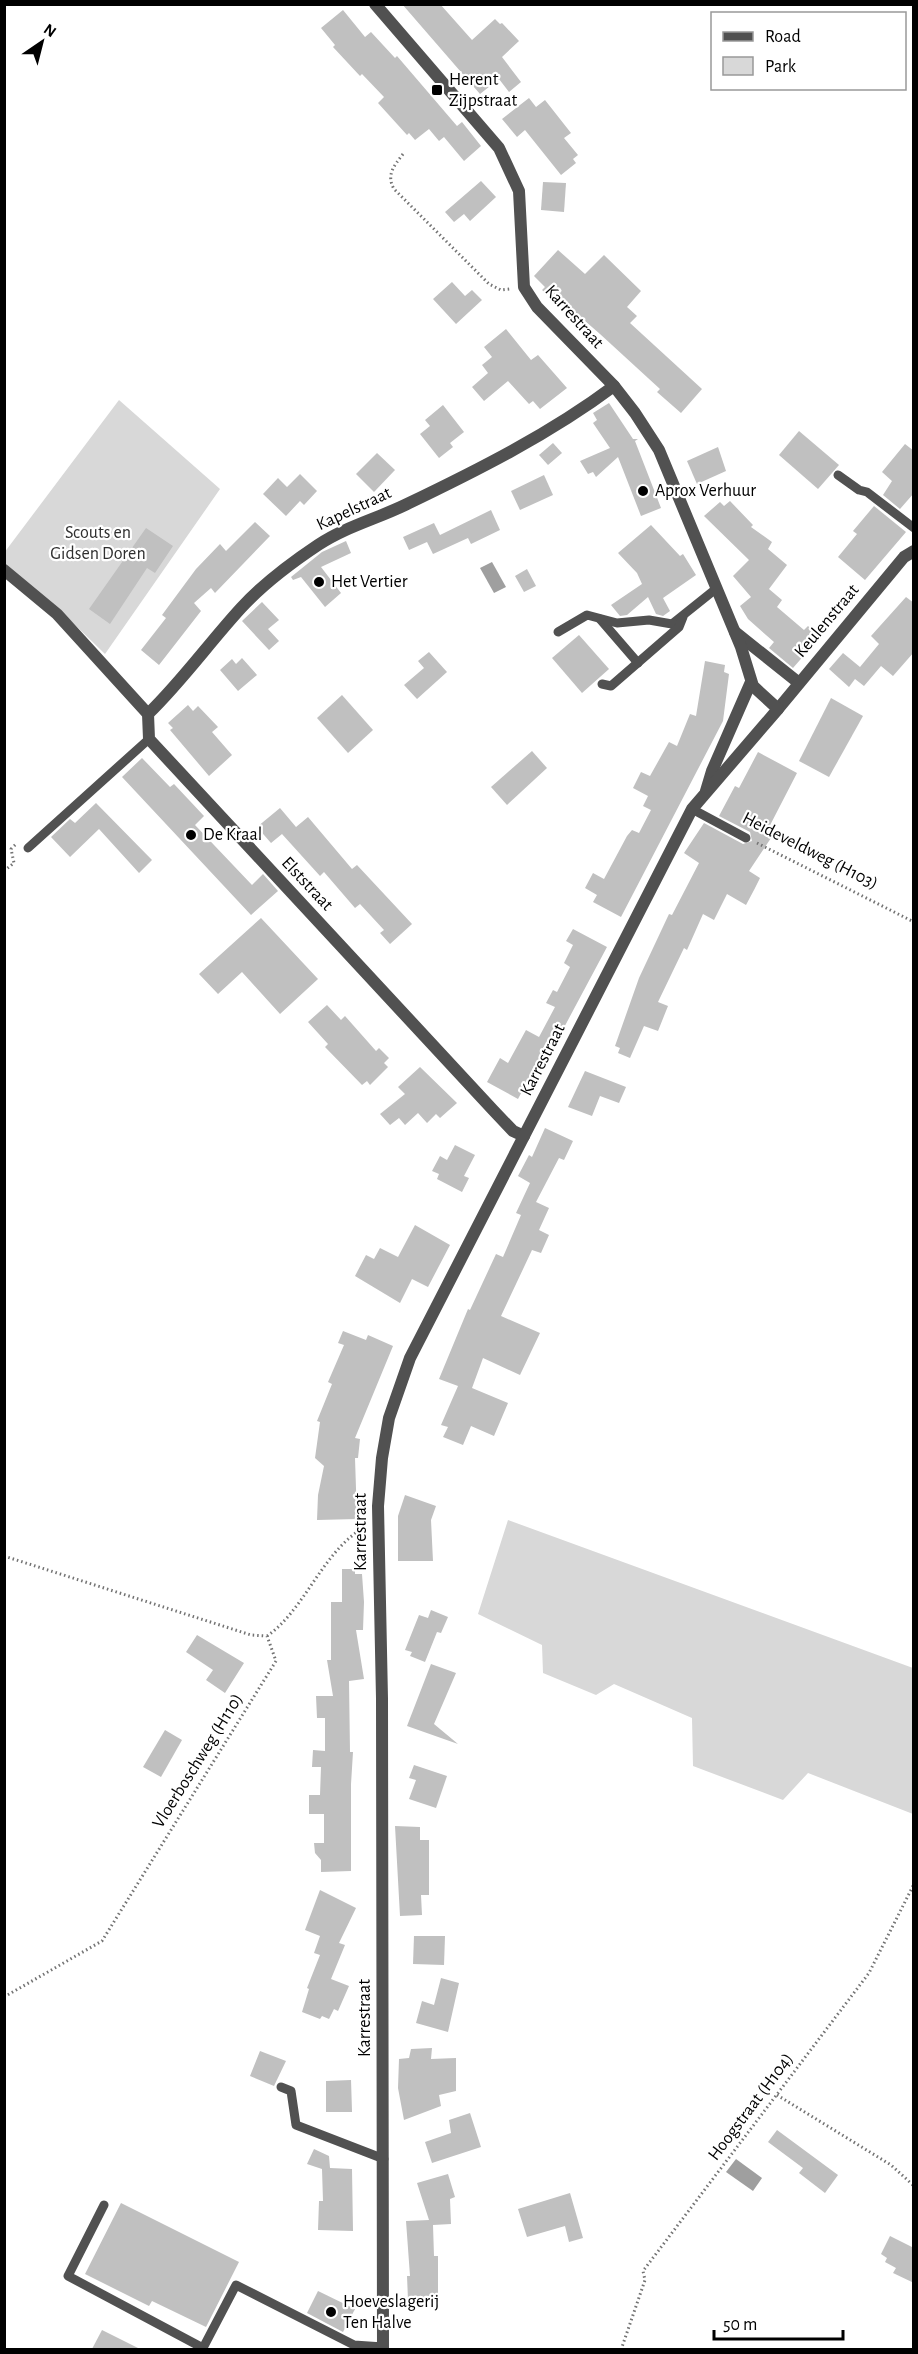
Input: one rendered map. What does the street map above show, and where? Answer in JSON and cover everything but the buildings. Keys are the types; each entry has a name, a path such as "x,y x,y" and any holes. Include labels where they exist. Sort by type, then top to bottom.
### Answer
{"street":[{"name":"Karrestraat","path":"375,4 503,156 519,191 524,287 537,307 614,386 635,412 659,450 735,632 751,682 778,709 692,809 400,1381 382,1458 379,1522 384,2159 383,2348"},
{"name":"Kapelstraat","path":"148,714 181,682 242,607 300,557 348,528 402,507 487,464 587,407 614,386"},
{"name":"Keulenstraat","path":"778,709 909,554 914,544"},
{"path":"4,570 57,614 148,714 149,739"},
{"name":"Karrestraat","path":"735,632 799,683"},
{"name":"Karrestraat","path":"706,791 712,771 751,682"},
{"name":"Elststraat","path":"149,739 493,1110 513,1131 524,1136"}],"lane":[{"path":"838,475 859,490 867,492 914,528"},
{"path":"558,632 579,617 598,617 617,623 649,620 672,624 717,588"},
{"path":"598,617 638,663"},
{"path":"602,684 611,686 679,627 683,617"},
{"path":"28,848 149,739"},
{"name":"Heideveldweg (H103)","path":"692,809 746,838"},
{"path":"281,2087 291,2091 296,2125 384,2159"},
{"path":"104,2205 68,2276 203,2348 236,2285 354,2346 383,2348"}],"path":[{"path":"403,154 393,167 389,180 394,189 489,284 501,290 524,287"},
{"name":"Heideveldweg (H103)","path":"746,838 914,922"},
{"path":"4,1556 251,1635 267,1636 278,1629 323,1569 356,1532 379,1522"},
{"name":"Vloerboschweg (H110)","path":"4,1997 102,1941 276,1661 267,1636"},
{"name":"Hoogstraat (H104)","path":"621,2349 645,2280 643,2271 869,1973 914,1884"},
{"path":"777,2095 891,2165 914,2186"}],"green space":[{"name":"Scouts en Gidsen Doren","path":"119,400 220,489 105,654 69,619 5,564 4,553"},
{"path":"508,1520 913,1668 913,1814 808,1773 783,1800 693,1766 692,1718 614,1684 596,1695 543,1673 542,1645 478,1614"}],"shaded area":[{"path":"492,562 506,587 494,593 480,568"},
{"path":"736,2159 762,2178 753,2191 726,2172"}],"place":[{"name":"Herent Zijpstraat","path":"437,90"},
{"name":"Aprox Verhuur","path":"643,491"},
{"name":"Het Vertier","path":"319,582"},
{"name":"De Kraal","path":"191,835"},
{"name":"Hoeveslagerij Ten Halve","path":"331,2312"}]}
